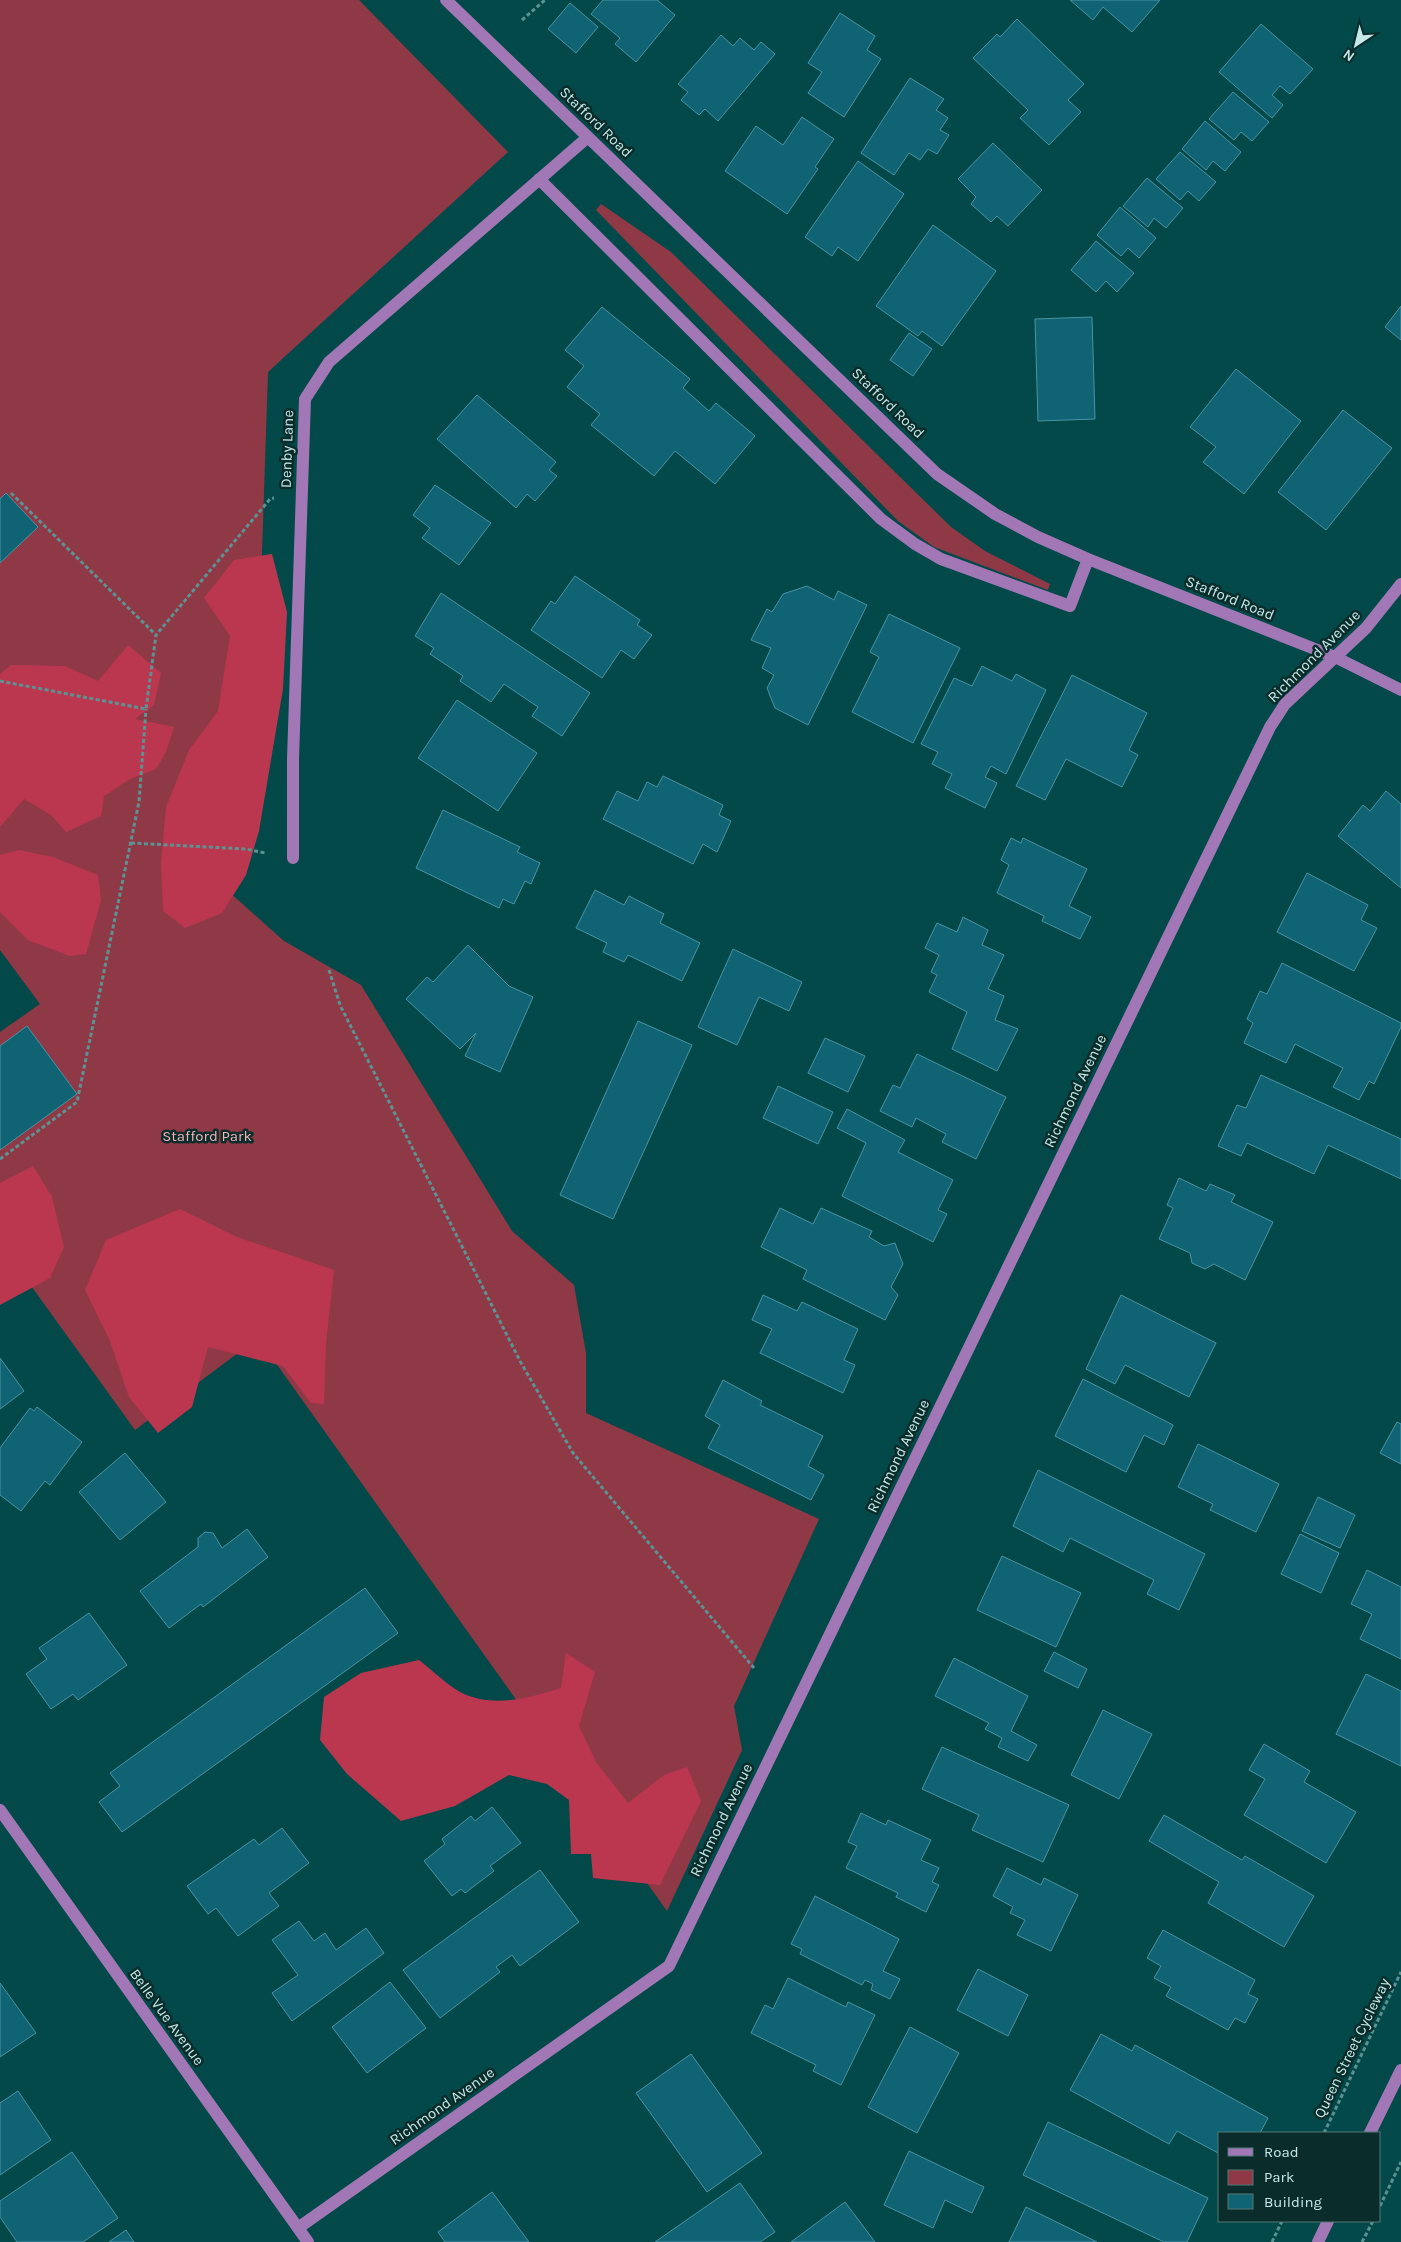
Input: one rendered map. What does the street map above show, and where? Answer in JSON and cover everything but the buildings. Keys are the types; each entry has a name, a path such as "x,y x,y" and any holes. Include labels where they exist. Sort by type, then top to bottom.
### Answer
{"street":[{"name":"Stafford Road","path":"446,0 937,474 995,514 1038,537 1088,559 1335,657 1401,690"},
{"name":"Denby Lane","path":"293,858 293,759 305,399 329,362 588,136"},
{"path":"539,178 881,519 915,544 941,559 1070,606 1088,559"},
{"name":"Richmond Avenue","path":"298,2228 669,1966 1270,727 1285,704 1369,625 1401,584"},
{"name":"Belle Vue Avenue","path":"0,1810 308,2242"},
{"path":"1370,2132 1401,2070"},
{"path":"1318,2242 1328,2222"}],"path":[{"path":"522,20 545,0"},
{"path":"11,493 156,635"},
{"path":"0,1159 77,1102 139,802 146,709 156,635 270,498 279,497"},
{"path":"0,681 146,709"},
{"path":"131,843 246,849"},
{"path":"329,970 340,1005 520,1361 573,1453 754,1668"},
{"name":"Queen Street Cycleway","path":"1324,2132 1401,1972"},
{"path":"1381,2204 1401,2162"},
{"path":"1272,2242 1282,2222"},
{"path":"1362,2242 1372,2222"}],"green space":[{"name":"Stafford Park","path":"0,0 359,0 508,152 268,372 255,763 229,892 284,941 361,985 512,1231 574,1285 586,1353 586,1413 819,1519 734,1706 742,1750 667,1911 258,1338 135,1430 24,1276 0,1292 0,1032 40,1004 0,950"},
{"path":"601,204 671,252 951,527 985,551 1050,584 1048,590 934,547 898,521 596,210"}],"shaded area":[{"path":"272,554 287,612 283,689 259,831 246,875 222,913 185,928 163,911 161,863 166,807 189,750 218,711 230,636 204,598 234,560"},
{"path":"128,645 161,673 154,705 135,719 174,727 166,752 156,769 130,779 104,796 101,816 66,832 51,815 24,799 0,827 0,674 11,665 65,666 98,681"},
{"path":"19,850 53,857 98,875 101,900 86,954 70,956 28,940 0,912 0,855"},
{"path":"33,1166 52,1197 64,1247 50,1278 0,1305 0,1183"},
{"path":"180,1209 237,1237 334,1270 326,1343 324,1404 311,1403 283,1366 208,1347 192,1407 158,1433 129,1397 110,1341 85,1290 106,1240"},
{"path":"566,1653 595,1672 579,1726 596,1762 628,1803 664,1775 687,1767 701,1801 660,1885 593,1878 591,1854 571,1854 569,1800 547,1784 509,1775 455,1806 401,1821 347,1774 320,1740 324,1697 361,1673 419,1660 445,1682 462,1693 486,1700 512,1700 561,1688"}]}
